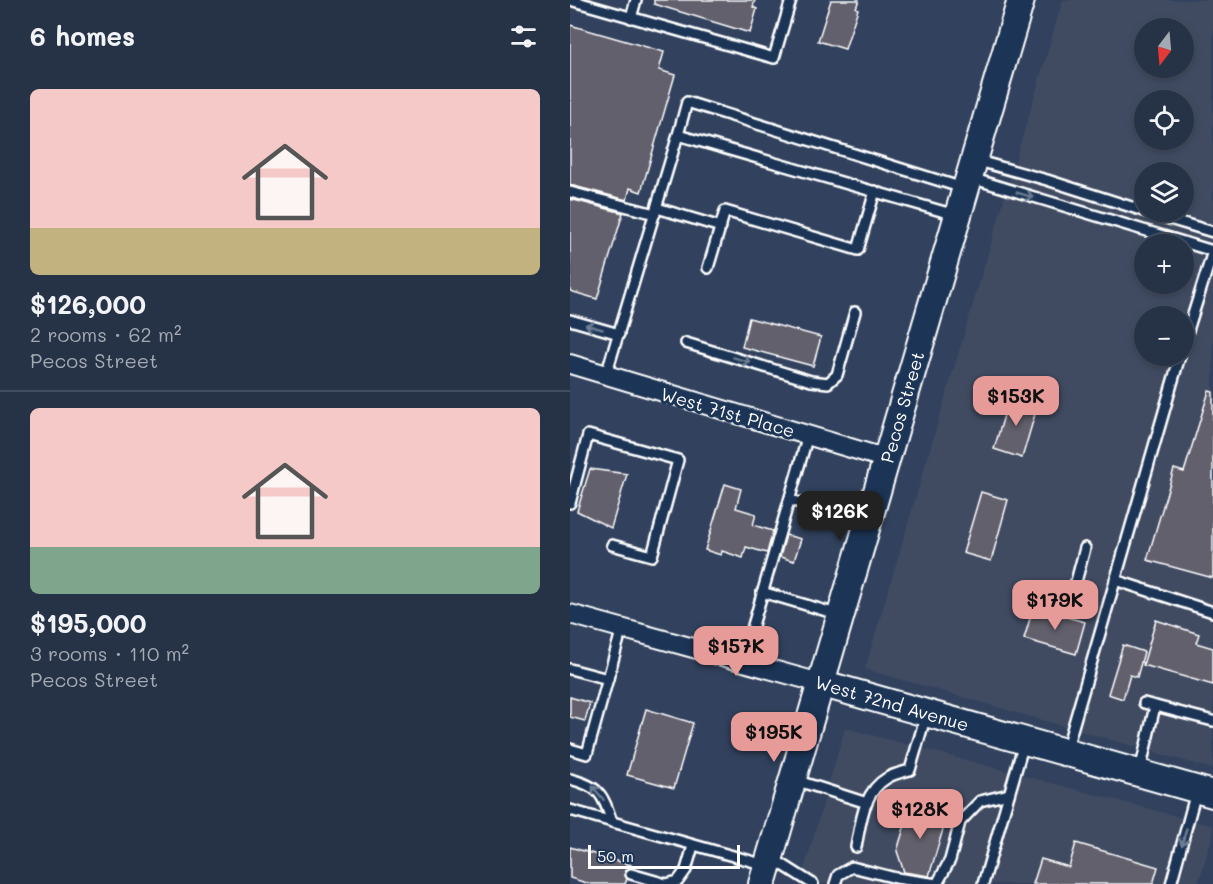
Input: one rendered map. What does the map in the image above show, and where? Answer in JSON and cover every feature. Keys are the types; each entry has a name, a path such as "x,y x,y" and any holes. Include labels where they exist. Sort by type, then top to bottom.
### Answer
{"main road":[{"name":"Pecos Street","path":"766,869 1021,0"},
{"name":"West 72nd Avenue","path":"820,683 1205,792"}],"street":[{"name":"West 71st Place","path":"570,364 887,459"},
{"name":"West 72nd Avenue","path":"570,614 820,683"}],"lane":[{"path":"570,0 774,58 791,0"},
{"path":"631,18 636,0"},
{"path":"606,375 687,102 969,175 1213,251 1194,311"},
{"path":"678,135 957,216"},
{"path":"969,175 1047,180 1134,208"},
{"path":"708,268 725,211 858,250 875,191"},
{"path":"570,192 721,227"},
{"path":"1181,222 1213,232"},
{"path":"686,344 811,381 828,383 833,380 840,366 855,312"},
{"path":"570,320 619,334"},
{"path":"1066,753 1177,366"},
{"path":"570,503 588,435 678,460 652,556 612,545"},
{"path":"742,660 808,435"},
{"path":"790,500 868,523"},
{"path":"1070,604 1085,548"},
{"path":"1115,580 1213,612"},
{"path":"762,592 840,615"},
{"path":"570,749 587,754 622,628"},
{"path":"570,669 608,679"},
{"path":"1144,703 1213,721"},
{"path":"1140,774 1155,706"},
{"path":"856,847 863,812 872,791 887,777 910,770 926,712"},
{"path":"982,884 1025,741"},
{"path":"570,778 591,785 604,799 612,822"},
{"path":"792,779 867,803"},
{"path":"1170,884 1205,792"},
{"path":"835,884 838,875 852,867 896,878 937,884 950,860 960,822 980,801 1009,794"},
{"path":"570,810 813,884"},
{"path":"631,874 666,884 678,881 686,870 693,846"}],"shaded area":[{"path":"1063,0 1213,0 1213,769 865,669"},
{"path":"845,728 1213,826 1198,884 800,884"}],"building":[{"path":"654,0 755,0 753,7 757,9 750,33 654,4"},
{"path":"831,0 859,0 845,49 818,41"},
{"path":"570,25 664,52 659,70 675,75 641,192 630,188 627,200 570,185"},
{"path":"570,199 623,213 597,299 570,291"},
{"path":"749,318 821,337 813,366 742,347"},
{"path":"1209,391 1213,392 1213,578 1147,560 1174,469 1184,472"},
{"path":"1010,395 1038,404 1022,458 994,449"},
{"path":"590,469 627,474 611,528 577,511"},
{"path":"725,484 741,489 736,508 756,514 753,525 773,531 767,553 746,547 743,558 722,551 721,555 705,550"},
{"path":"981,492 1008,500 991,561 963,553"},
{"path":"786,535 801,539 794,561 780,557"},
{"path":"1033,608 1085,622 1076,654 1024,639"},
{"path":"1156,620 1199,634 1196,643 1213,648 1213,685 1143,665"},
{"path":"1123,645 1144,652 1137,677 1130,675 1123,699 1108,694"},
{"path":"570,697 590,703 585,721 570,717"},
{"path":"646,709 693,723 674,788 627,775"},
{"path":"911,805 947,816 929,876 904,872 897,851"},
{"path":"1076,843 1158,867 1153,884 1033,884 1041,859 1069,867"},
{"path":"570,847 631,865 625,872 627,879 625,884 590,884 570,878"}]}
